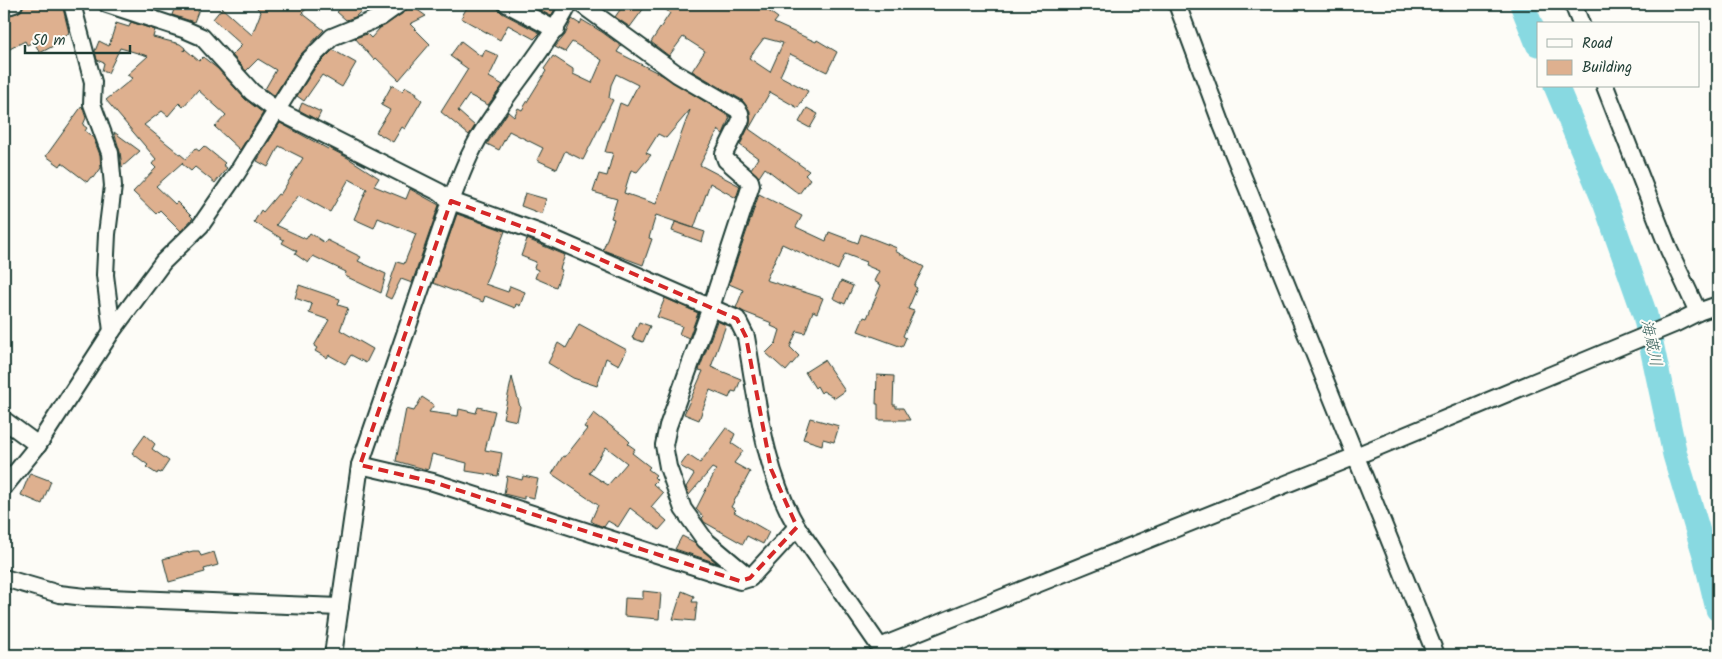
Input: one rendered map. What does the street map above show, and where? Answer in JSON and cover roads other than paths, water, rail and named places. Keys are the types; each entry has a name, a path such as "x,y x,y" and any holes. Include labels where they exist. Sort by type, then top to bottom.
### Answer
{"street":[{"path":"4,7 14,4"},
{"path":"72,4 93,82 92,104 110,152 113,186 106,234 105,275 112,331"},
{"path":"107,4 202,37 252,92 276,110 439,192 450,201 540,233 737,319 746,338 772,468 785,508 880,651 1718,305"},
{"path":"4,487 38,445 112,331 162,262 201,225 237,173 307,62 332,37 381,17 399,4"},
{"path":"507,4 556,30"},
{"path":"333,655 360,465 450,201 463,168 483,132 556,30 569,4"},
{"path":"581,4 676,74 740,113 741,120 724,154 726,160 750,181 751,185 711,307 668,426 664,445 668,467 683,510 705,540 750,578"},
{"path":"1177,4 1226,134 1436,655"},
{"path":"1573,4 1580,22"},
{"path":"1606,88 1669,250 1698,312"},
{"path":"4,420 38,445"},
{"path":"360,465 433,482 740,581 750,578 796,527"},
{"path":"4,578 59,594 85,597 340,607"}],"waterway":[{"name":"海蔵川","path":"1522,4 1537,42"},
{"name":"海蔵川","path":"1557,88 1606,205 1645,315 1675,455 1705,555 1718,609"}]}
